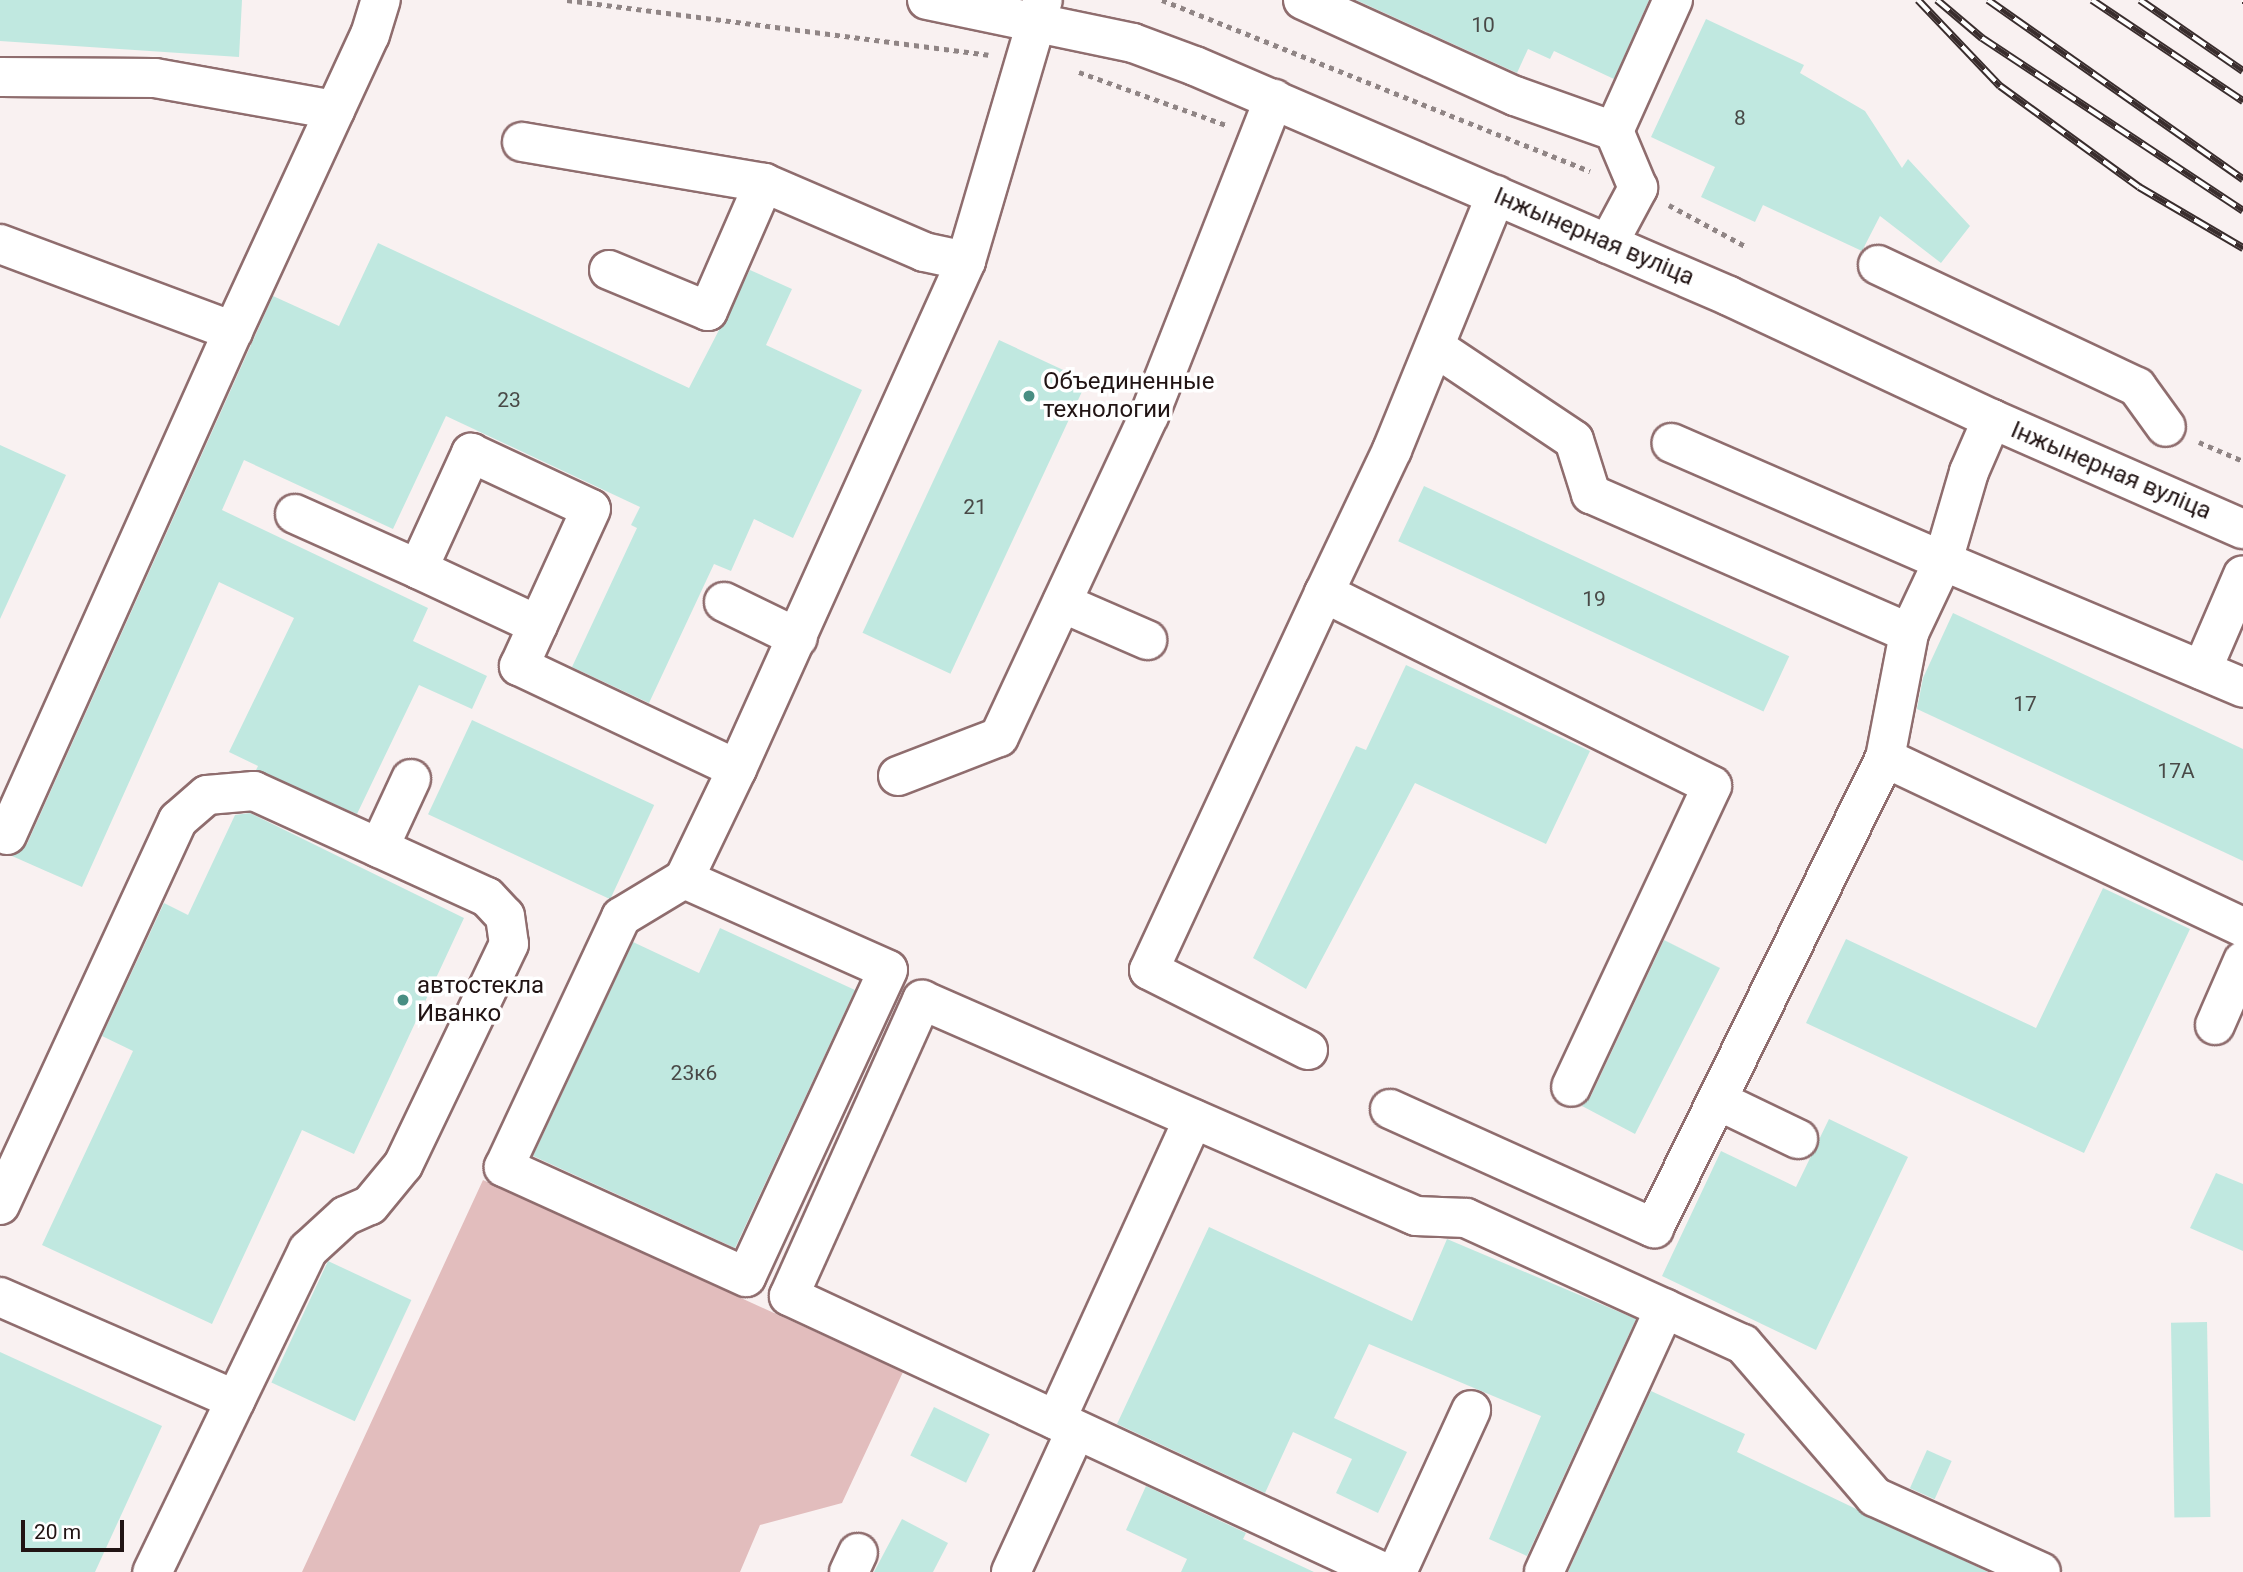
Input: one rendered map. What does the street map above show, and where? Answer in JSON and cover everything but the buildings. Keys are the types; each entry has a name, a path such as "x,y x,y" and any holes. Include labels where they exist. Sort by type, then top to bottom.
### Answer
{"street":[{"path":"7,835 335,110 381,0"},
{"name":"Інжынерная вуліца","path":"927,0 1039,10 1133,43 1274,99 1608,244 1992,419 2243,529"},
{"path":"1303,0 1515,96 1614,131"},
{"path":"1608,244 1638,188 1614,131 1672,0"},
{"path":"684,879 888,970 746,1277 504,1167 621,917 684,879 798,638 966,261 1039,10"},
{"path":"0,77 155,78 335,110"},
{"path":"898,776 999,737 1149,416 1274,99"},
{"path":"522,142 764,183 924,252 966,261"},
{"path":"609,270 708,311 764,183"},
{"path":"1308,1050 1149,970 1392,450 1496,195"},
{"path":"0,244 233,331"},
{"path":"1878,265 2137,387 2171,415 2143,484"},
{"path":"1435,347 1574,440 1591,494 1909,633"},
{"path":"1390,1109 1654,1227 1885,758 1909,633 1943,561 1969,472 1992,419"},
{"path":"1672,443 2243,688"},
{"path":"418,569 471,453 590,509 519,666 737,769"},
{"path":"295,514 538,625"},
{"path":"2202,670 2243,575"},
{"path":"1324,593 1712,786 1571,1087"},
{"path":"724,602 798,638"},
{"path":"1062,603 1147,640"},
{"path":"1885,758 2243,927"},
{"path":"379,848 411,779"},
{"path":"0,1205 178,820 207,796 254,791 487,897 505,916 509,944 403,1165 370,1205 345,1216 308,1250 152,1572"},
{"path":"2215,1026 2243,961"},
{"path":"1383,1572 789,1296 922,1000 1416,1216 1466,1218 1743,1344 1875,1497 2041,1572"},
{"path":"1717,1100 1798,1139"},
{"path":"1011,1572 1066,1425 1193,1119"},
{"path":"0,1297 236,1400"},
{"path":"1544,1572 1665,1308"},
{"path":"1397,1572 1471,1410"}],"path":[{"path":"567,0 952,47 1083,73 1258,136"},
{"path":"1162,0 1638,188 1745,246"},
{"path":"2171,415 2243,461"}],"shaded area":[{"path":"483,1180 903,1372 842,1503 760,1525 740,1572 302,1572"}],"railway":[{"path":"1918,0 2000,86 2139,187 2243,248"},
{"path":"1937,0 1982,38 2243,211"},
{"path":"1988,0 2243,179"},
{"path":"2092,0 2243,101"},
{"path":"2140,0 2243,71"}],"place":[{"name":"Объединенные технологии","path":"1029,396"},
{"name":"автостекла Иванко","path":"403,1000"}]}
